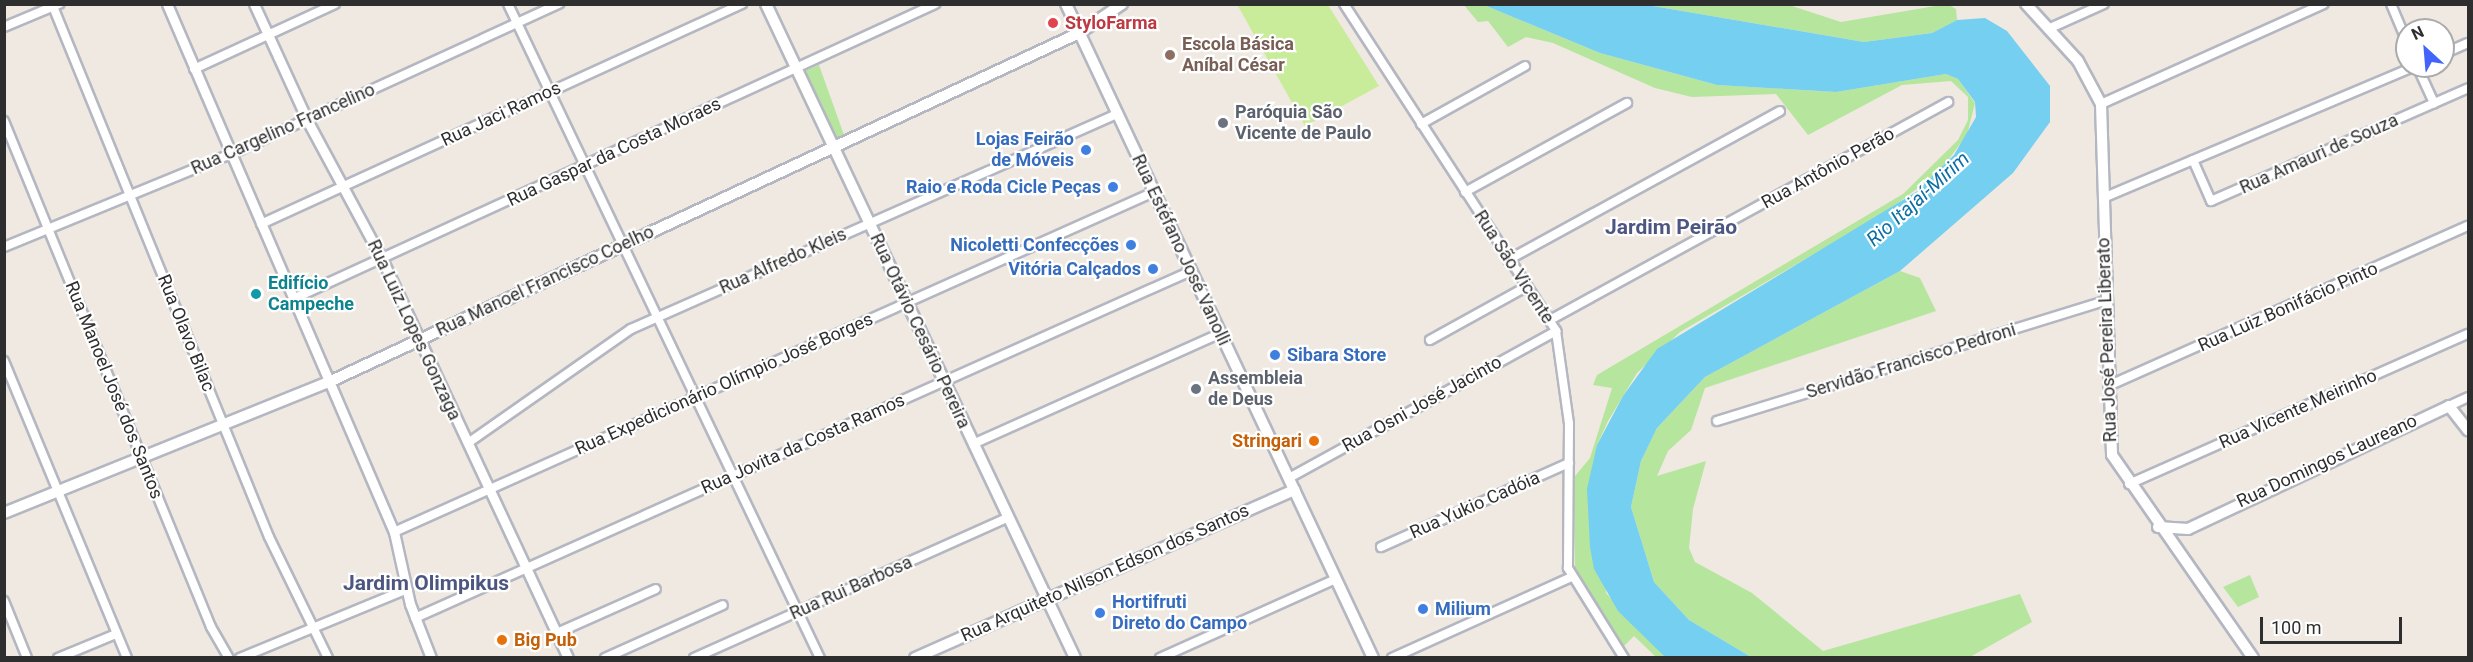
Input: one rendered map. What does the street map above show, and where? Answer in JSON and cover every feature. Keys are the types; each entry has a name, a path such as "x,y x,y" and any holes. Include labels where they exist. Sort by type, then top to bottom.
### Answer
{"main road":[{"name":"Rua Otávio Cesário Pereira","path":"766,4 945,381 1007,518 1075,657"},
{"name":"Rua Estéfano José Vanolli","path":"1066,4 1373,657"},
{"name":"Rua Manoel Francisco Coelho","path":"4,513 329,382 1079,33 1122,4"},
{"name":"Rua José Pereira Liberato","path":"2026,4 2086,73 2101,104 2109,444 2128,485 2253,657"},
{"path":"2449,406 2469,430"},
{"name":"Rua Domingos Laureano","path":"2158,527 2188,529 2449,406"},
{"name":"Rua Arquiteto Nilson Edson dos Santos","path":"915,657 1294,490"},
{"path":"2177,553 2188,529"}],"street":[{"path":"167,4 394,532 415,618 431,657"},
{"name":"Rua Luiz Lopes Gonzaga","path":"255,4 307,120 382,259 568,657"},
{"path":"194,69 335,4"},
{"path":"508,4 626,244 820,657"},
{"name":"Rua Cargelino Francelino","path":"4,247 231,154 559,4"},
{"name":"Rua Jaci Ramos","path":"261,224 742,4"},
{"name":"Rua Gaspar da Costa Moraes","path":"293,299 935,4"},
{"name":"Rua São Vicente","path":"1344,4 1556,331 1568,400 1571,577"},
{"path":"2048,29 2104,4"},
{"path":"2101,104 2324,4"},
{"path":"2391,4 2397,18"},
{"path":"4,27 55,5"},
{"name":"Rua Olavo Bilac","path":"55,5 130,196 277,555 328,657"},
{"path":"2455,49 2469,43"},
{"path":"1421,124 1525,66"},
{"path":"2103,198 2395,75"},
{"path":"2422,78 2434,103"},
{"name":"Rua Amauri de Souza","path":"2193,160 2211,201 2469,88"},
{"name":"Rua Antônio Perão","path":"1550,320 1948,102"},
{"path":"1466,192 1627,103"},
{"path":"1508,260 1780,111"},
{"name":"Rua Alfredo Kleis","path":"468,443 617,337 1117,114"},
{"name":"Rua Manoel José dos Santos","path":"4,121 142,457 229,657"},
{"name":"Rua Expedicionário Olímpio José Borges","path":"394,532 1154,192"},
{"name":"Rua Luiz Bonifácio Pinto","path":"2106,387 2469,226"},
{"name":"Rua Jovita da Costa Ramos","path":"415,618 1191,271"},
{"path":"1430,340 1526,287"},
{"name":"Servidão Francisco Pedroni","path":"1717,422 2105,301"},
{"name":"Rua Osni José Jacinto","path":"1289,478 1556,331"},
{"path":"973,444 1221,333"},
{"name":"Rua Vicente Meirinho","path":"2128,485 2469,333"},
{"path":"4,361 127,657"},
{"name":"Rua Domingos Laureano","path":"2449,406 2469,397"},
{"name":"Rua Yukio Cadóia","path":"1381,547 1569,463"},
{"name":"Rua Rui Barbosa","path":"694,657 1007,518"},
{"path":"1392,657 1571,577 1624,657"},
{"path":"1160,657 1336,579"},
{"path":"557,633 656,589"},
{"path":"240,657 407,590"},
{"path":"4,601 27,657"},
{"path":"605,657 723,605"},
{"path":"58,657 116,634"}],"green space":[{"path":"1947,4 1956,9 1957,20 1932,33 1864,42 1647,5 1789,5 1841,22"},
{"path":"1328,5 1379,86 1305,126 1238,6"},
{"path":"1464,5 1484,5 1600,53 1717,85 1836,92 1946,74 1958,79 1975,103 1967,135 1939,172 1886,212 1680,332 1637,373 1608,421 1597,445 1606,593 1665,657 1656,657 1634,636 1622,648 1575,573 1575,476 1590,458 1612,388 1593,385 1597,375 1903,194 1958,140 1968,120 1968,97 1951,81 1902,85 1808,135 1776,94 1692,97 1655,88 1553,43 1526,37 1508,47 1488,21 1478,22"},
{"path":"819,65 844,135 837,139 805,71"},
{"path":"1900,271 1920,278 1936,311 1705,388 1691,430 1668,451 1657,476 1706,461 1693,509 1689,548 1695,562 1752,593 1823,651 2020,594 2032,622 1970,657 1751,657 1689,620 1654,582 1631,507 1641,461 1657,428 1705,377"},
{"path":"2250,575 2259,597 2238,607 2223,587"}],"water":[{"name":"Rio Itajaí-Mirim","path":"1484,5 1647,5 1864,42 1932,33 1957,20 1985,18 2007,31 2050,86 2050,122 2013,173 1900,271 1705,377 1657,428 1641,461 1631,507 1654,582 1689,620 1751,657 1665,657 1618,611 1594,569 1590,547 1587,489 1597,445 1623,396 1657,349 1916,192 1954,155 1976,117 1975,102 1958,79 1946,74 1836,92 1717,85 1600,53"}],"place":[{"name":"StyloFarma","path":"1053,23"},
{"name":"Escola Básica Aníbal César","path":"1170,55"},
{"name":"Paróquia São Vicente de Paulo","path":"1223,123"},
{"name":"Lojas Feirão de Móveis","path":"1086,150"},
{"name":"Raio e Roda Cicle Peças","path":"1113,187"},
{"name":"Nicoletti Confecções","path":"1131,245"},
{"name":"Vitória Calçados","path":"1153,269"},
{"name":"Edifício Campeche","path":"256,294"},
{"name":"Sibara Store","path":"1275,355"},
{"name":"Assembleia de Deus","path":"1196,389"},
{"name":"Stringari","path":"1314,441"},
{"name":"Milium","path":"1423,609"},
{"name":"Hortifruti Direto do Campo","path":"1100,613"},
{"name":"Big Pub","path":"502,640"}],"district":[{"name":"Jardim Peirão","path":"1671,227"},
{"name":"Jardim Olimpikus","path":"426,583"}]}
